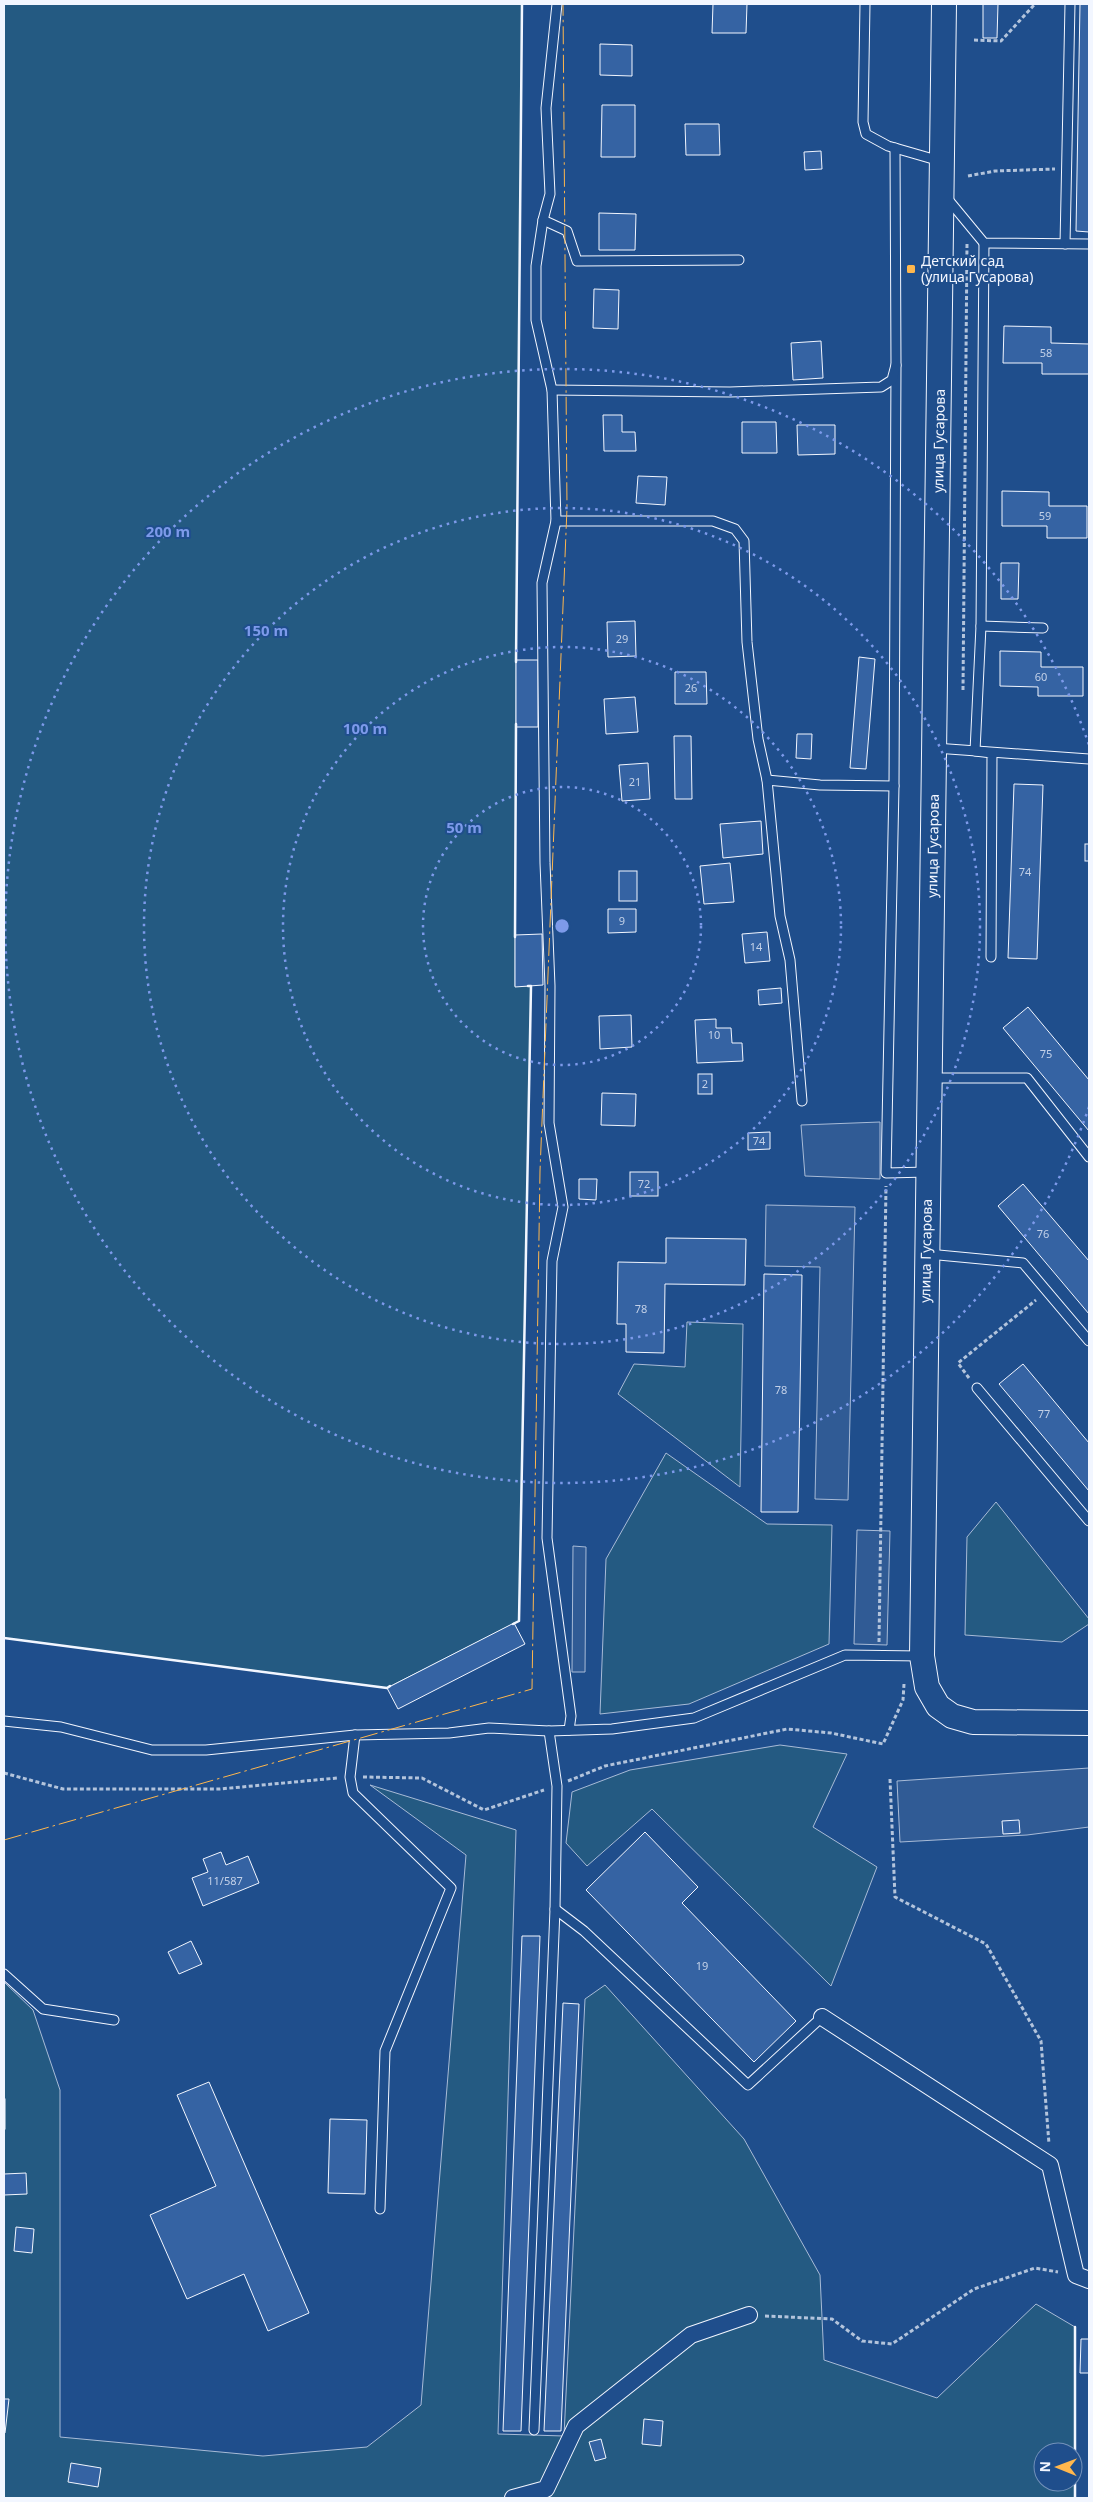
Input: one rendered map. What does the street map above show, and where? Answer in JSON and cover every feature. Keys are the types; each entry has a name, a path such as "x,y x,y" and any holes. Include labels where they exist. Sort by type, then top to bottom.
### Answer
{"street":[{"name":"улица Гусарова","path":"944,4 931,1078 913,1656 926,1687 938,1706 952,1716 973,1722 1089,1723"},
{"path":"822,2017 1050,2164 1083,2278"},
{"path":"513,2498 546,2489 576,2426 691,2335 749,2315"}],"lane":[{"path":"557,4 546,108 550,194 543,220 536,266 536,320 552,390 556,522 542,583 545,863 550,986 549,1123 563,1207 552,1261 547,1538 570,1716 569,1730"},
{"path":"865,4 863,122 866,134 895,148 943,161"},
{"path":"1065,244 1070,4"},
{"path":"895,148 894,786 886,1174 928,1172"},
{"path":"942,192 968,221 984,243 981,626 975,751"},
{"path":"543,220 567,230 577,261 739,260"},
{"path":"984,243 1089,244"},
{"path":"552,390 730,392 881,388 892,380 896,365"},
{"path":"556,522 713,521 734,530 744,541 748,642 758,739 767,780 780,916 790,960 802,1101"},
{"path":"981,626 1043,628"},
{"path":"934,748 1089,759"},
{"path":"991,957 992,753"},
{"path":"767,780 820,785 894,786"},
{"path":"931,1078 1027,1078 1089,1157"},
{"path":"926,1254 1023,1263 1089,1341"},
{"path":"977,1388 1089,1521"},
{"path":"4,1721 61,1726 152,1750 206,1750 355,1735 449,1733 489,1728 549,1730 612,1729 694,1718 845,1655 913,1656"},
{"path":"534,2430 555,1908 557,1786 549,1730"},
{"path":"355,1735 350,1777 353,1793 451,1888 385,2051 380,2209"},
{"path":"555,1908 584,1932 748,2085 822,2017"},
{"path":"4,1974 43,2009 114,2020"}],"path":[{"path":"974,40 1001,41 1035,4"},
{"path":"968,176 995,171 1067,169"},
{"path":"962,691 968,221"},
{"path":"879,1655 886,1174"},
{"path":"977,1388 958,1363 1047,1292"},
{"path":"4,1772 63,1789 220,1789 350,1777 422,1778 484,1810 557,1786 605,1766 786,1730 832,1733 883,1744 903,1700 913,1656"},
{"path":"890,1778 895,1897 986,1944 1041,2041 1050,2164"},
{"path":"749,2315 832,2319 862,2341 892,2344 974,2289 1035,2268 1083,2278"}],"shaded area":[{"path":"4,4 522,4 515,986 531,986 519,1621 387,1688 4,1638"},
{"path":"880,1122 880,1179 805,1176 801,1125"},
{"path":"766,1205 855,1207 848,1500 815,1499 820,1267 765,1266"},
{"path":"687,1322 743,1324 740,1487 618,1394 634,1364 685,1367"},
{"path":"666,1453 767,1524 832,1525 829,1644 689,1704 600,1714 606,1559"},
{"path":"996,1502 1089,1619 1089,1624 1062,1642 965,1635 967,1537"},
{"path":"857,1530 890,1531 887,1645 854,1644"},
{"path":"573,1546 586,1547 585,1672 572,1672"},
{"path":"780,1745 847,1754 813,1827 877,1867 831,1986 652,1809 587,1866 566,1843 572,1792 630,1770"},
{"path":"1089,1768 1089,1827 1027,1835 900,1842 897,1781"},
{"path":"370,1785 516,1830 498,2434 564,2436 585,1999 605,1985 744,2139 820,2275 824,2360 937,2398 1036,2304 1075,2327 1075,2442 1033,2442 1033,2492 1075,2492 1075,2498 4,2498 4,1982 33,2010 60,2090 60,2437 263,2456 367,2447 421,2405 466,1855"}],"building":[{"path":"713,4 747,4 746,33 712,33"},
{"path":"983,4 998,4 997,38 983,38"},
{"path":"1080,4 1089,4 1089,232 1076,231"},
{"path":"600,44 632,45 632,76 600,75"},
{"path":"602,105 635,105 635,157 601,157"},
{"path":"685,124 719,124 720,155 686,155"},
{"path":"821,151 822,169 805,170 804,152"},
{"path":"599,213 636,214 635,250 599,250"},
{"path":"594,289 619,290 618,329 593,328"},
{"path":"1004,326 1051,327 1051,343 1089,344 1089,374 1042,374 1042,363 1003,363"},
{"path":"821,341 823,378 793,380 791,343"},
{"path":"603,415 622,415 622,432 635,432 636,451 604,451"},
{"path":"742,422 776,422 777,453 742,453"},
{"path":"797,425 835,425 835,454 798,455"},
{"path":"638,476 667,477 665,505 636,503"},
{"path":"1002,491 1049,492 1049,506 1087,506 1087,538 1047,538 1047,526 1002,526"},
{"path":"1001,563 1019,563 1018,599 1001,599"},
{"path":"635,621 636,656 608,657 607,622"},
{"path":"1000,651 1041,652 1041,667 1083,667 1083,696 1038,696 1038,687 1000,686"},
{"path":"859,657 875,659 866,769 850,768"},
{"path":"516,660 538,660 538,727 516,727"},
{"path":"675,672 706,672 707,704 675,704"},
{"path":"635,697 638,732 606,734 604,699"},
{"path":"797,734 812,734 811,759 796,758"},
{"path":"674,736 691,736 692,799 675,799"},
{"path":"648,763 650,799 622,801 619,765"},
{"path":"1014,784 1043,785 1037,959 1008,958"},
{"path":"761,821 763,854 723,858 720,824"},
{"path":"1085,844 1089,844 1089,861 1085,861"},
{"path":"730,863 734,902 704,904 700,866"},
{"path":"619,871 637,871 637,901 619,901"},
{"path":"608,909 636,909 636,932 608,933"},
{"path":"767,932 770,961 745,963 742,934"},
{"path":"542,934 543,985 515,987 515,935"},
{"path":"781,988 782,1003 759,1005 758,990"},
{"path":"1028,1007 1089,1080 1089,1131 1003,1028"},
{"path":"631,1015 632,1047 600,1049 599,1016"},
{"path":"716,1019 716,1028 731,1028 732,1043 742,1043 743,1061 697,1063 695,1020"},
{"path":"698,1074 712,1074 712,1094 698,1094"},
{"path":"602,1093 636,1094 635,1126 601,1125"},
{"path":"770,1132 770,1149 748,1150 748,1133"},
{"path":"630,1172 658,1172 658,1196 630,1196"},
{"path":"579,1179 597,1179 596,1200 579,1199"},
{"path":"1023,1184 1089,1261 1089,1314 998,1206"},
{"path":"666,1238 746,1239 745,1285 665,1284 664,1353 626,1352 626,1324 617,1324 618,1262 666,1263"},
{"path":"764,1274 802,1275 798,1512 761,1512"},
{"path":"1023,1364 1089,1443 1089,1491 999,1384"},
{"path":"514,1623 525,1644 398,1709 387,1688"},
{"path":"1019,1820 1020,1833 1003,1834 1002,1821"},
{"path":"645,1832 698,1887 682,1903 796,2021 754,2062 586,1890"},
{"path":"221,1852 226,1865 248,1856 259,1883 203,1906 192,1878 208,1872 203,1859"},
{"path":"522,1936 540,1936 521,2431 503,2431"},
{"path":"191,1941 202,1964 179,1974 168,1952"},
{"path":"563,2003 579,2004 561,2431 544,2431"},
{"path":"209,2082 309,2313 268,2331 244,2274 187,2299 150,2215 216,2186 177,2095"},
{"path":"5,2099 5,2129 4,2129"},
{"path":"330,2119 367,2120 365,2194 328,2193"},
{"path":"26,2173 27,2194 4,2195 4,2174"},
{"path":"16,2227 34,2229 32,2253 14,2251"},
{"path":"1081,2339 1089,2339 1089,2373 1080,2373"},
{"path":"4,2399 9,2399 5,2433 4,2433"},
{"path":"644,2419 663,2421 661,2446 642,2444"},
{"path":"601,2439 606,2458 595,2461 589,2442"},
{"path":"71,2463 101,2468 98,2487 68,2482"}],"wall":[{"path":"516,662 522,4"},
{"path":"515,937 516,724"},
{"path":"513,1624 519,1621 531,986 528,986"},
{"path":"4,1638 387,1688 390,1686"},
{"path":"1075,2327 1075,2498"}],"power":[{"path":"4,1840 532,1689 540,1171 567,508 563,4"}],"place":[{"name":"Детский сад (улица Гусарова)","path":"911,269"}]}
